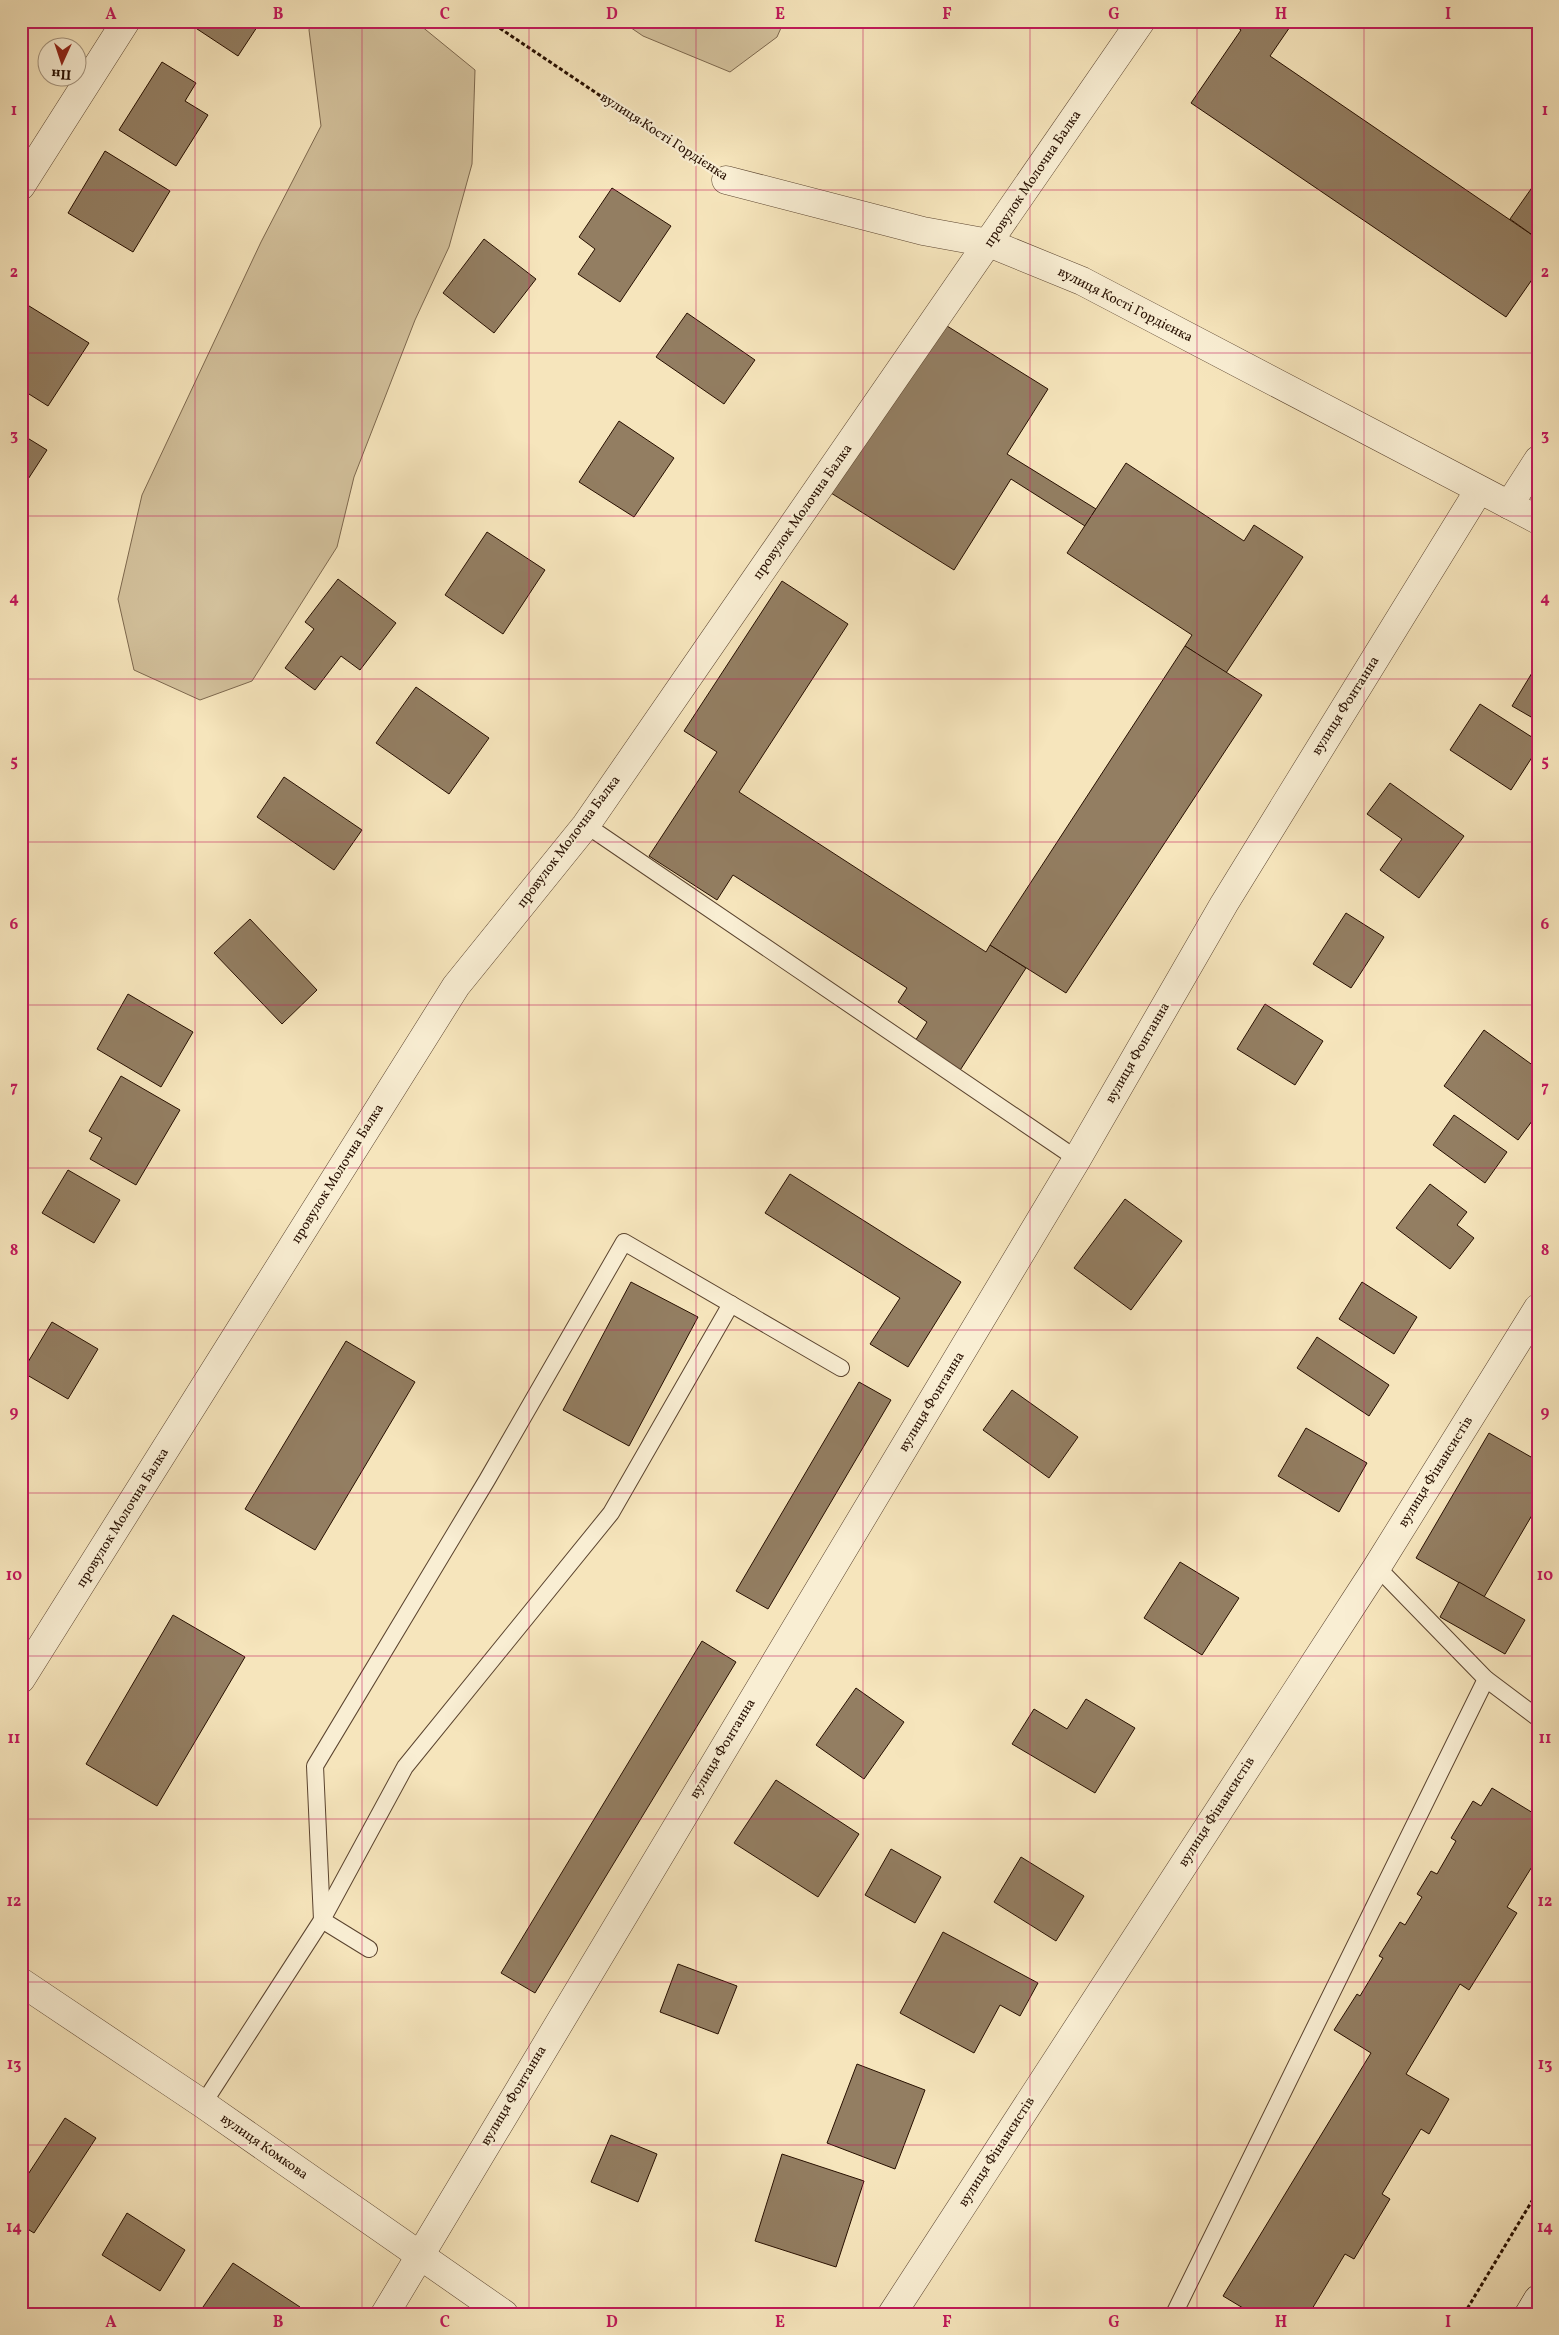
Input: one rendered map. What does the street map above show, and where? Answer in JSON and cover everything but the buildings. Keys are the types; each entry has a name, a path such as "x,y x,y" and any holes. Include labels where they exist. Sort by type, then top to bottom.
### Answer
{"street":[{"path":"21,186 126,21"},
{"name":"провулок Молочна Балка","path":"21,1679 456,986 586,825 1141,21"},
{"name":"вулиця Кості Гордієнка","path":"726,180 923,231 989,243 1082,281 1538,520"},
{"path":"1509,505 1538,460"},
{"name":"вулиця Фонтанна","path":"385,2314 418,2255 1077,1159 1224,904 1479,490"},
{"name":"вулиця Фінансистів","path":"892,2314 1377,1567 1538,1308"},
{"name":"вулиця Комкова","path":"21,1982 203,2104 504,2314"},
{"path":"1529,2314 1538,2299"}],"lane":[{"path":"586,825 1077,1159"},
{"path":"322,1920 315,1766 492,1472 624,1242 841,1368"},
{"path":"203,2104 322,1920 405,1767 612,1513 731,1304"},
{"path":"1377,1567 1486,1679 1538,1718"},
{"path":"1174,2314 1486,1679"},
{"path":"322,1920 369,1950"}],"path":[{"name":"вулиця Кості Гордієнка","path":"489,21 726,180"},
{"path":"1464,2314 1538,2191"}],"shaded area":[{"path":"311,21 415,21 475,70 472,164 449,247 415,320 354,477 337,547 252,681 200,700 134,670 118,599 142,495 261,242 321,126 309,30"},
{"path":"621,21 784,21 777,37 730,72 643,36"}]}
